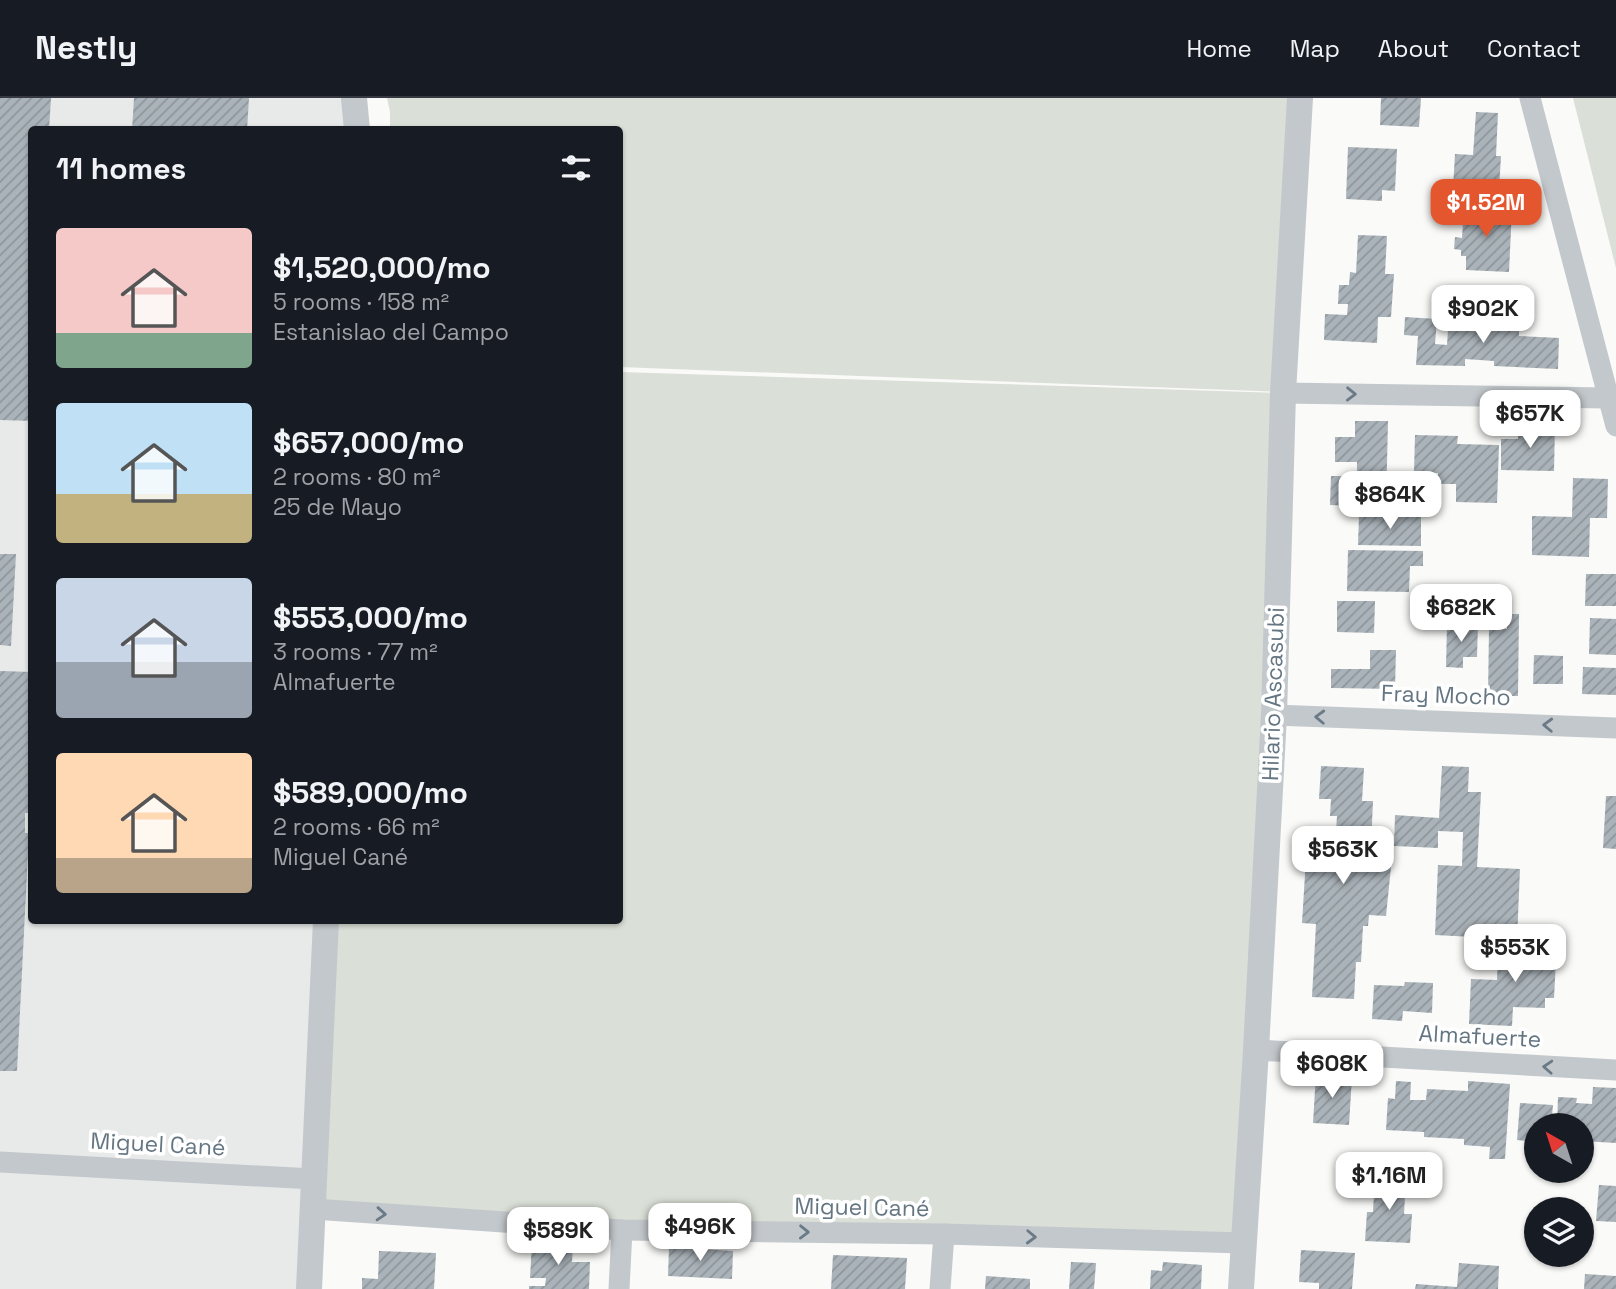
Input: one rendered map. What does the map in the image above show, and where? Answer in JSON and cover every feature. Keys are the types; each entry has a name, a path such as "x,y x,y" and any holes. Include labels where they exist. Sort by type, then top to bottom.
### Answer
{"street":[{"path":"354,98 357,126"},
{"name":"Hilario Ascasubi","path":"1241,1289 1274,715 1283,393 1300,98"},
{"path":"1530,98 1616,426"},
{"path":"1283,393 1608,398"},
{"name":"Fray Mocho","path":"1274,715 1616,728"},
{"path":"309,1289 326,924"},
{"name":"Almafuerte","path":"1256,1050 1616,1070"},
{"name":"Miguel Cané","path":"0,1161 313,1179"},
{"name":"Miguel Cané","path":"313,1209 622,1230 944,1234 1243,1243"},
{"path":"619,1289 622,1230"},
{"path":"940,1289 944,1234"}],"shaded area":[{"path":"0,98 354,98 357,126 28,126 28,924 326,924 309,1289 0,1289"},
{"path":"387,98 1297,98 1282,392 623,367 623,126 390,126"},
{"path":"1573,98 1616,98 1616,268"},
{"path":"623,372 1283,393 1243,1243 313,1209 326,924 623,924"}],"building":[{"path":"0,98 51,98 49,126 28,126 28,421 0,420"},
{"path":"134,98 249,98 247,126 132,126"},
{"path":"1381,98 1421,98 1419,127 1380,125"},
{"path":"1476,112 1498,113 1496,156 1501,156 1499,190 1453,188 1455,154 1473,155"},
{"path":"1348,147 1397,149 1395,191 1382,190 1382,201 1346,199"},
{"path":"1464,207 1512,209 1509,272 1466,270 1466,256 1461,256 1461,250 1454,249 1455,237 1462,238"},
{"path":"1358,235 1387,236 1385,274 1394,274 1391,317 1378,317 1377,343 1324,340 1325,314 1347,315 1348,304 1338,304 1339,285 1349,285 1350,272 1356,273"},
{"path":"1405,317 1437,319 1435,344 1447,345 1448,330 1467,330 1467,320 1519,322 1519,336 1559,338 1558,369 1494,366 1494,361 1465,359 1465,366 1416,365 1418,336 1404,335"},
{"path":"1355,421 1388,421 1386,507 1330,505 1331,476 1357,476 1357,462 1335,462 1335,437 1355,437"},
{"path":"1519,425 1555,426 1554,471 1501,470 1501,439 1518,439"},
{"path":"1415,435 1458,436 1457,444 1499,445 1497,503 1456,502 1456,484 1437,484 1438,473 1414,473"},
{"path":"1573,478 1608,479 1607,518 1590,518 1589,557 1532,555 1532,516 1572,517"},
{"path":"1359,515 1421,517 1421,546 1358,545"},
{"path":"1348,550 1423,551 1423,566 1410,566 1409,592 1347,591"},
{"path":"0,554 16,554 11,646 0,645"},
{"path":"1586,574 1616,574 1616,606 1585,606"},
{"path":"1337,601 1375,601 1374,633 1337,632"},
{"path":"1507,614 1519,614 1518,696 1488,696 1489,628 1507,629"},
{"path":"1590,618 1616,619 1616,655 1589,654"},
{"path":"1447,624 1478,625 1477,657 1463,657 1463,668 1446,667"},
{"path":"1370,650 1396,650 1395,689 1331,688 1331,669 1370,669"},
{"path":"1534,655 1563,656 1563,684 1533,684"},
{"path":"1583,667 1616,668 1616,695 1582,694"},
{"path":"0,671 28,672 28,813 25,813 25,833 28,833 28,853 17,1071 0,1071"},
{"path":"1321,766 1364,768 1362,801 1373,801 1371,845 1362,845 1361,854 1380,855 1379,867 1391,867 1386,916 1369,915 1368,926 1363,926 1361,962 1356,962 1354,999 1312,997 1316,924 1302,923 1307,842 1358,845 1359,832 1336,831 1337,816 1330,816 1331,799 1319,799"},
{"path":"1442,766 1469,767 1468,792 1481,792 1477,867 1520,869 1517,940 1502,939 1502,931 1473,930 1473,937 1435,935 1438,865 1462,866 1463,832 1438,831 1438,848 1394,846 1395,815 1439,818"},
{"path":"1606,796 1616,796 1616,849 1603,848"},
{"path":"1517,940 1557,942 1554,998 1545,998 1545,1008 1513,1007 1512,1026 1469,1024 1471,979 1497,980 1498,956 1516,957"},
{"path":"1405,982 1433,983 1432,1013 1403,1011 1402,1021 1372,1019 1374,985 1404,986"},
{"path":"1316,1074 1352,1077 1349,1125 1313,1123"},
{"path":"1396,1081 1411,1082 1410,1100 1426,1100 1427,1089 1468,1091 1468,1081 1510,1084 1505,1159 1489,1159 1490,1147 1464,1145 1464,1139 1424,1137 1424,1132 1386,1130 1388,1098 1395,1099"},
{"path":"1593,1087 1616,1088 1616,1143 1594,1142 1594,1113 1557,1113 1558,1097 1577,1098 1576,1103 1592,1104"},
{"path":"1520,1103 1553,1105 1552,1113 1524,1113 1524,1141 1517,1140"},
{"path":"1375,1175 1406,1177 1404,1214 1412,1214 1410,1243 1365,1241 1367,1212 1373,1212"},
{"path":"1599,1185 1616,1186 1616,1222 1596,1221"},
{"path":"532,1243 573,1244 572,1262 590,1262 589,1289 529,1289 529,1286 545,1286 546,1278 530,1278"},
{"path":"669,1247 733,1251 732,1279 668,1276"},
{"path":"1301,1250 1355,1253 1352,1289 1319,1289 1319,1283 1299,1282"},
{"path":"379,1251 436,1253 434,1289 362,1289 362,1278 378,1279"},
{"path":"833,1255 907,1258 905,1289 831,1289"},
{"path":"1071,1262 1096,1263 1094,1289 1069,1289"},
{"path":"1163,1262 1202,1265 1201,1289 1150,1289 1151,1270 1162,1271"},
{"path":"1459,1263 1499,1266 1498,1289 1415,1289 1416,1284 1457,1287"},
{"path":"1585,1274 1616,1276 1616,1289 1584,1289"},
{"path":"986,1276 1030,1279 1030,1289 985,1289"}]}
